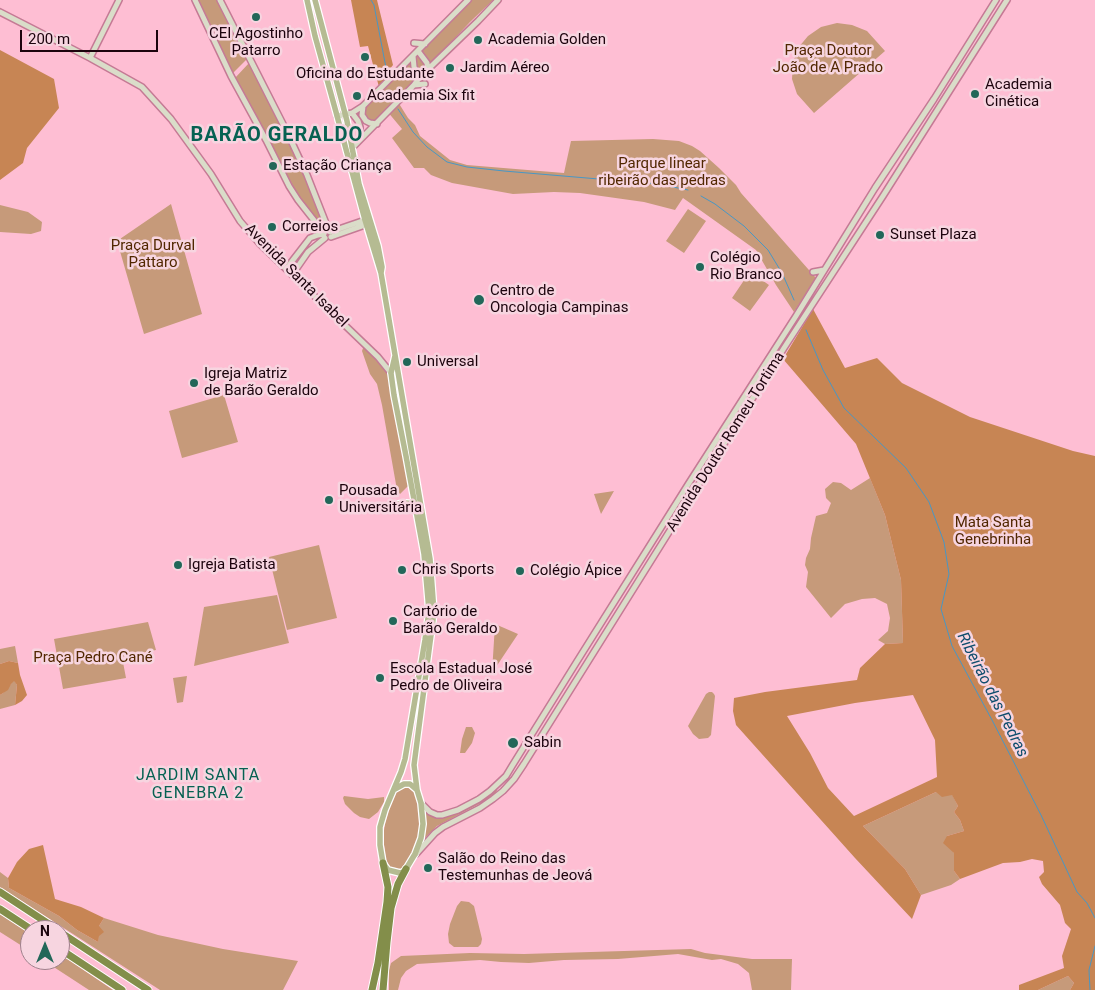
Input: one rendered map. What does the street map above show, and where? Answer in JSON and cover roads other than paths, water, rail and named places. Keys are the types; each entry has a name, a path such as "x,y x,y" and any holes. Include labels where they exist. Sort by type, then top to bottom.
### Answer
{"highway":[{"path":"372,988 388,902 388,887 383,863"},
{"path":"383,990 392,908 398,884 406,869"},
{"path":"0,892 42,920"},
{"path":"0,909 20,922"},
{"path":"70,938 148,990"},
{"path":"70,956 121,990"},
{"path":"118,969 154,990"}],"main road":[{"path":"90,58 119,0"},
{"path":"195,0 231,76 289,186 298,200 327,234"},
{"path":"220,0 288,134 306,175 327,234"},
{"path":"307,0 341,132 368,222 378,246 382,267 381,273 395,356 399,382 430,559 434,612 414,765 417,790 421,803 422,831 415,854 404,872 400,873 388,870 383,863 380,827 405,759 426,640 429,611 424,554 391,373 395,356"},
{"path":"315,0 348,114 350,139"},
{"path":"337,116 348,114 363,106 468,0"},
{"path":"356,144 498,0"},
{"name":"Avenida Doutor Romeu Tortima","path":"421,803 436,815 448,814 479,799 498,784 521,755 576,663 689,483 996,0"},
{"name":"Avenida Doutor Romeu Tortima","path":"415,854 443,826 480,808 503,791 514,778 585,668 784,348 1007,0"},
{"name":"Avenida Santa Isabel","path":"0,12 142,87 171,119 240,221 259,243 378,357 391,373"},
{"path":"414,43 425,44"},
{"path":"418,51 427,63 428,70"},
{"path":"413,56 414,67 420,77"},
{"path":"414,85 425,84"},
{"path":"363,106 362,115 366,121 376,124"},
{"path":"348,114 358,121 360,127 356,144 359,184 368,222"},
{"path":"341,132 356,144"},
{"path":"292,275 308,252 327,234 339,228 368,222"},
{"path":"286,269 310,238 327,234"},
{"path":"813,272 824,270"},
{"path":"784,348 790,335 786,332"},
{"path":"391,373 399,382"},
{"path":"398,504 415,504"},
{"path":"411,722 419,724"},
{"path":"394,789 404,784 410,784 417,790"}],"waterway":[{"name":"Ribeirão das Pedras","path":"371,0 374,5 387,73"},
{"path":"398,109 413,132 427,147 447,162 467,167 658,184 688,190"},
{"path":"701,196 744,226 768,250 782,273 794,300"},
{"name":"Ribeirão das Pedras","path":"806,330 823,370 844,408 906,468 929,502 944,542 949,574 941,609 952,646 1041,815 1077,892 1087,903 1095,918"},
{"name":"Ribeirão das Pedras","path":"1090,990 1089,970 1095,946"}],"place":[{"name":"CEI Agostinho Patarro","path":"256,17"},
{"name":"Academia Golden","path":"478,40"},
{"name":"Oficina do Estudante","path":"365,57"},
{"name":"Jardim Aéreo","path":"450,68"},
{"name":"Academia Cinética","path":"975,94"},
{"name":"Academia Six fit","path":"357,96"},
{"name":"Estação Criança","path":"273,166"},
{"name":"Correios","path":"272,227"},
{"name":"Sunset Plaza","path":"880,235"},
{"name":"Colégio Rio Branco","path":"700,267"},
{"name":"Centro de Oncologia Campinas","path":"479,300"},
{"name":"Universal","path":"407,362"},
{"name":"Igreja Matriz de Barão Geraldo","path":"194,383"},
{"name":"Pousada Universitária","path":"329,500"},
{"name":"Igreja Batista","path":"178,565"},
{"name":"Chris Sports","path":"402,570"},
{"name":"Colégio Ápice","path":"520,571"},
{"name":"Cartório de Barão Geraldo","path":"393,621"},
{"name":"Escola Estadual José Pedro de Oliveira","path":"380,678"},
{"name":"Sabin","path":"513,743"},
{"name":"Salão do Reino das Testemunhas de Jeová","path":"428,868"}],"district":[{"name":"BARÃO GERALDO","path":"277,136"},
{"name":"JARDIM SANTA GENEBRA 2","path":"198,785"}],"park label":[{"name":"Praça Doutor João de A Prado","path":"828,60"},
{"name":"Parque linear ribeirão das pedras","path":"662,172"},
{"name":"Praça Durval Pattaro","path":"153,254"},
{"name":"Mata Santa Genebrinha","path":"993,532"},
{"name":"Praça Pedro Cané","path":"93,658"}]}
